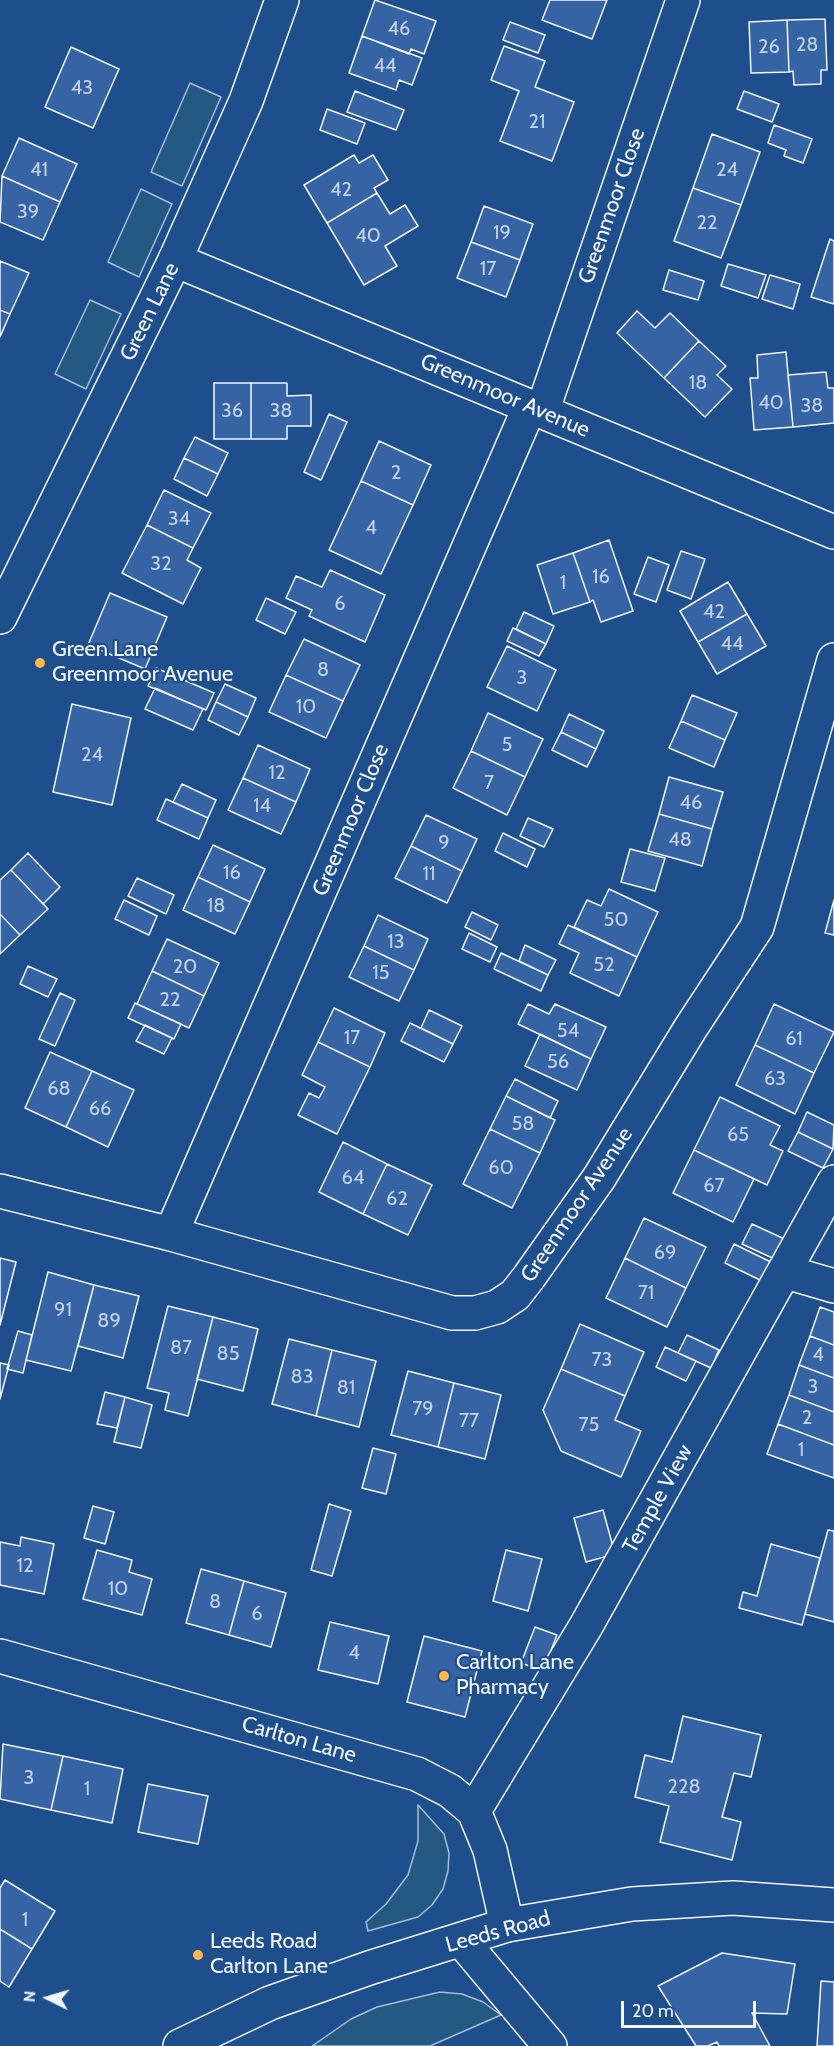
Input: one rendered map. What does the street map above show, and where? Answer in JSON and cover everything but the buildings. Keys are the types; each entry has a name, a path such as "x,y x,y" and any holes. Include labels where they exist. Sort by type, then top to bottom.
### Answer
{"street":[{"name":"Green Lane","path":"0,617 175,260 246,101 282,0"},
{"name":"Greenmoor Close","path":"171,1234 536,409 683,0"},
{"name":"Greenmoor Avenue","path":"175,260 834,532"},
{"name":"Greenmoor Avenue","path":"0,1191 171,1234 452,1313 475,1313 497,1307 515,1295 598,1178 690,1029 757,927 834,660"},
{"name":"Temple View","path":"474,1811 586,1626 786,1272 834,1182"},
{"path":"786,1272 834,1286"},
{"name":"Carlton Lane","path":"0,1656 417,1774 450,1791 474,1811 490,1850 507,1925"},
{"name":"Leeds Road","path":"180,2046 270,2003 369,1968 462,1941 507,1925 632,1904 711,1899 733,1898 834,1905"},
{"path":"462,1941 550,2046"}],"shaded area":[{"path":"190,83 221,97 182,186 151,172"},
{"path":"141,189 172,204 139,277 108,262"},
{"path":"90,300 121,314 86,389 55,374"},
{"path":"418,1805 444,1834 449,1853 448,1871 443,1889 432,1905 418,1917 368,1931 366,1922 386,1904 408,1875 418,1841"},
{"path":"440,1992 462,1994 483,2002 501,2015 430,2046 312,2046 351,2019 377,2007"}],"place":[{"name":"Green Lane Greenmoor Avenue","path":"40,663"},
{"name":"Carlton Lane Pharmacy","path":"444,1676"},
{"name":"Leeds Road Carlton Lane","path":"198,1955"}]}
